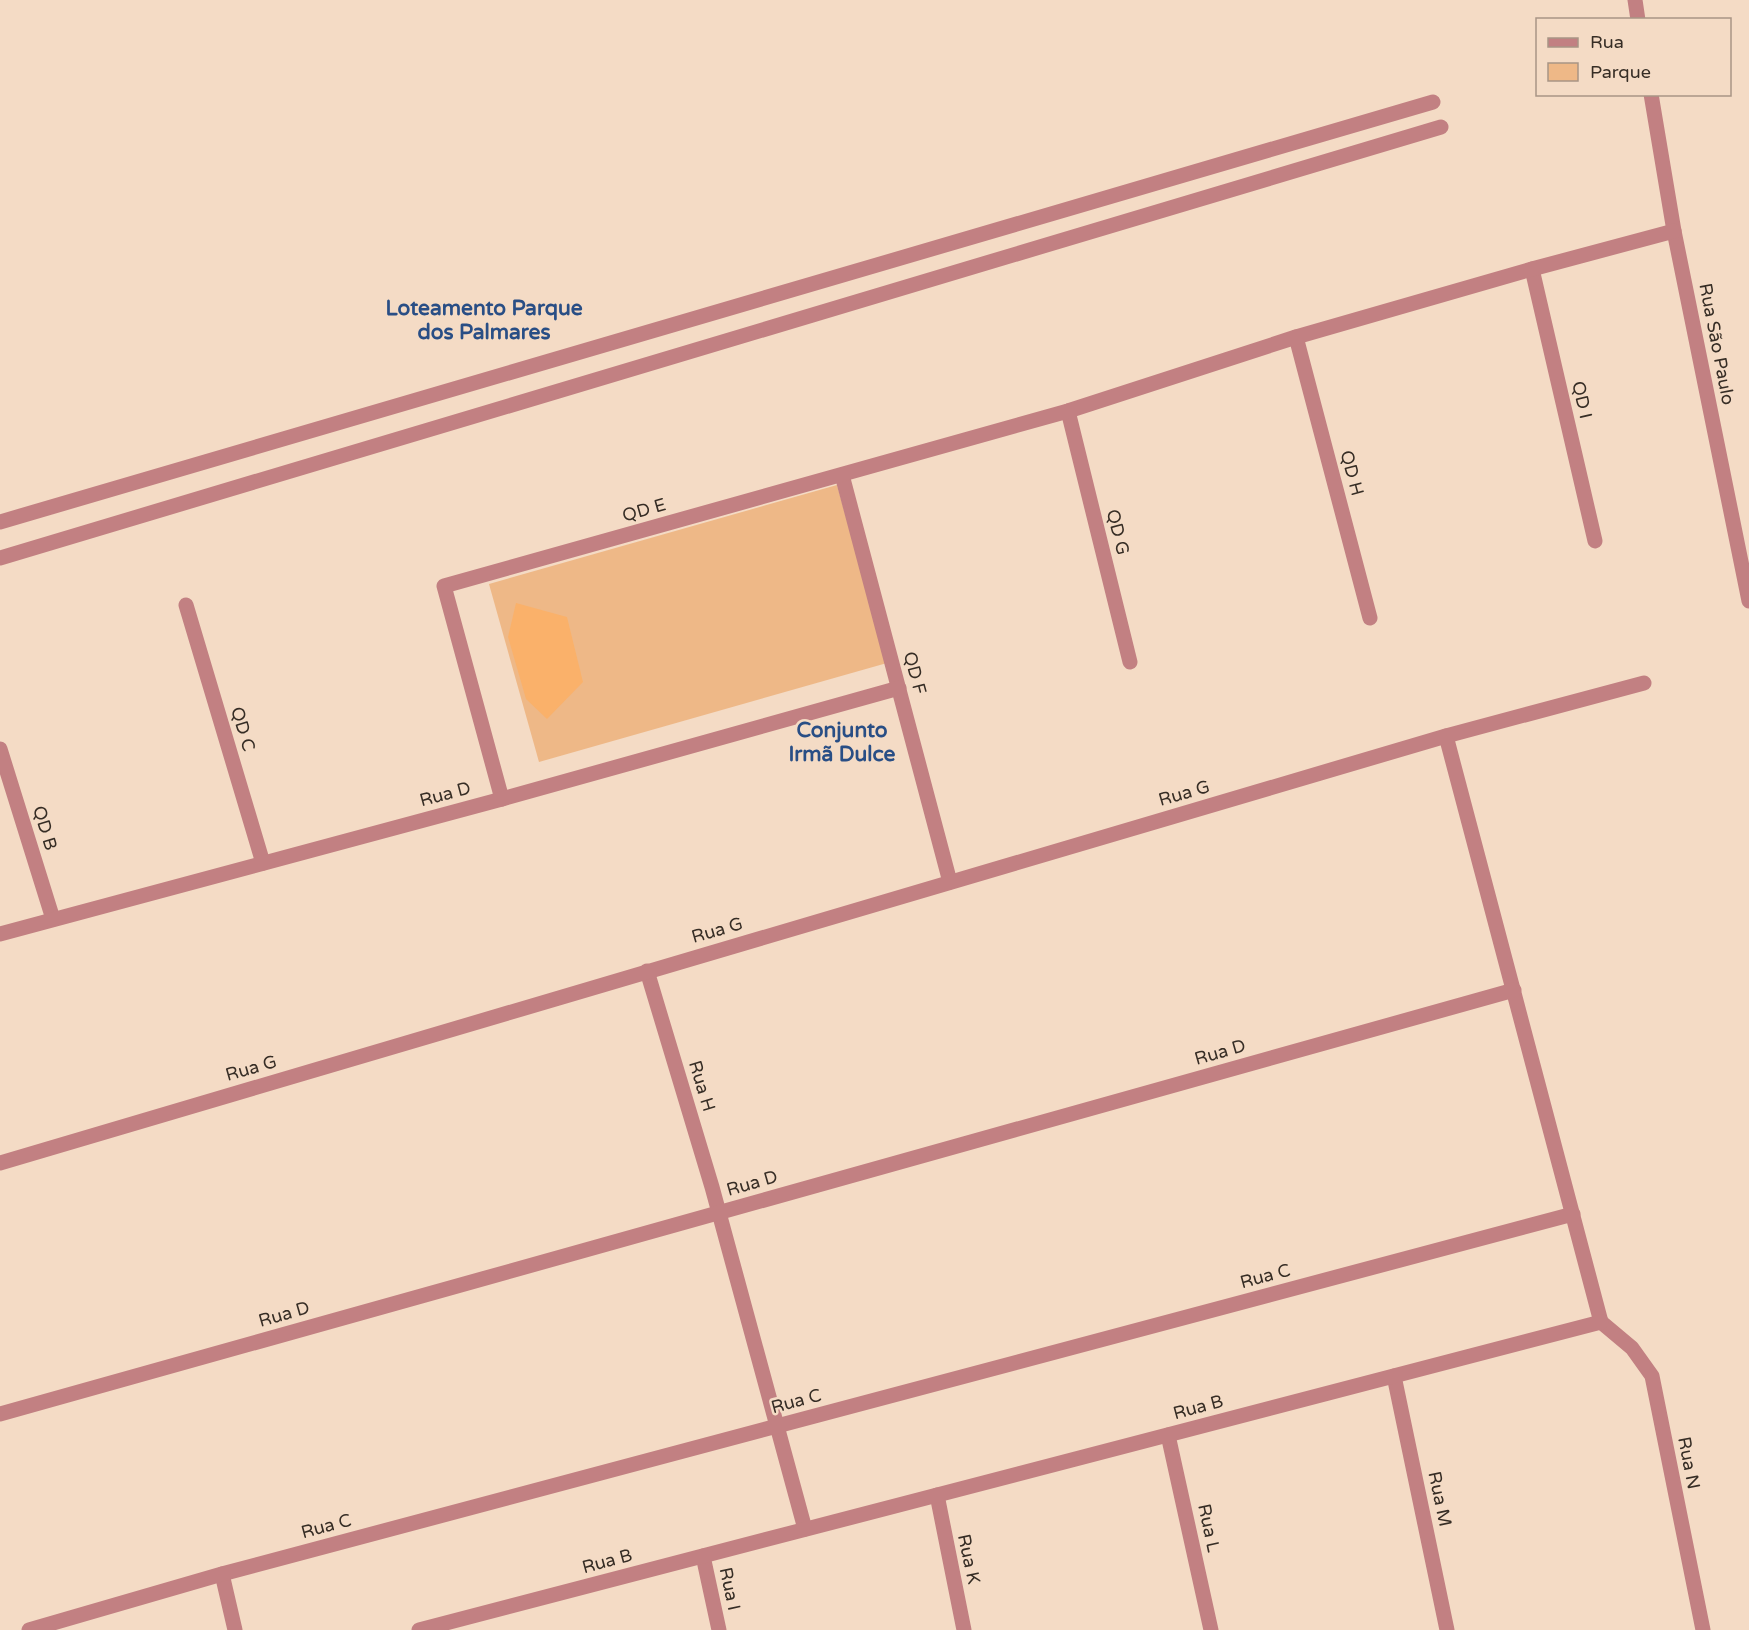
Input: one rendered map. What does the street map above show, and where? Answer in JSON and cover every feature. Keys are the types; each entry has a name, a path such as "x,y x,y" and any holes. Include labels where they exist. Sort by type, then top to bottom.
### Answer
{"street":[{"path":"1635,0 1638,18"},
{"name":"Rua São Paulo","path":"1651,96 1674,231 1749,601"},
{"path":"0,522 1433,102"},
{"path":"0,558 1441,127"},
{"name":"QD E","path":"502,799 444,586 1068,411 1296,337 1674,231"},
{"name":"QD I","path":"1532,269 1595,540"},
{"name":"QD H","path":"1296,337 1370,618"},
{"name":"QD G","path":"1068,411 1130,662"},
{"name":"QD F","path":"842,475 950,882"},
{"name":"QD C","path":"186,605 263,863"},
{"name":"Rua G","path":"0,1162 1446,736 1644,683"},
{"name":"Rua D","path":"0,934 502,799 899,688"},
{"path":"1446,736 1602,1322"},
{"name":"QD B","path":"0,749 53,919"},
{"name":"Rua H","path":"647,971 719,1212"},
{"name":"Rua D","path":"0,1414 1514,990"},
{"path":"719,1212 804,1529"},
{"name":"Rua C","path":"29,1630 222,1574 1573,1214"},
{"name":"Rua B","path":"419,1630 471,1624 804,1529 1602,1322"},
{"name":"Rua N","path":"1602,1322 1632,1348 1652,1376 1703,1630"},
{"name":"Rua M","path":"1394,1376 1447,1630"},
{"name":"Rua L","path":"1168,1435 1211,1630"},
{"name":"Rua K","path":"937,1495 964,1630"},
{"name":"Rua I","path":"703,1556 718,1630"},
{"path":"222,1574 235,1630"}],"green space":[{"path":"837,485 887,663 539,762 489,584"}],"building":[{"path":"516,603 567,617 583,682 547,719 526,699 508,637"}],"district":[{"name":"Loteamento Parque dos Palmares","path":"484,320"},
{"name":"Conjunto Irmã Dulce","path":"842,742"}]}
